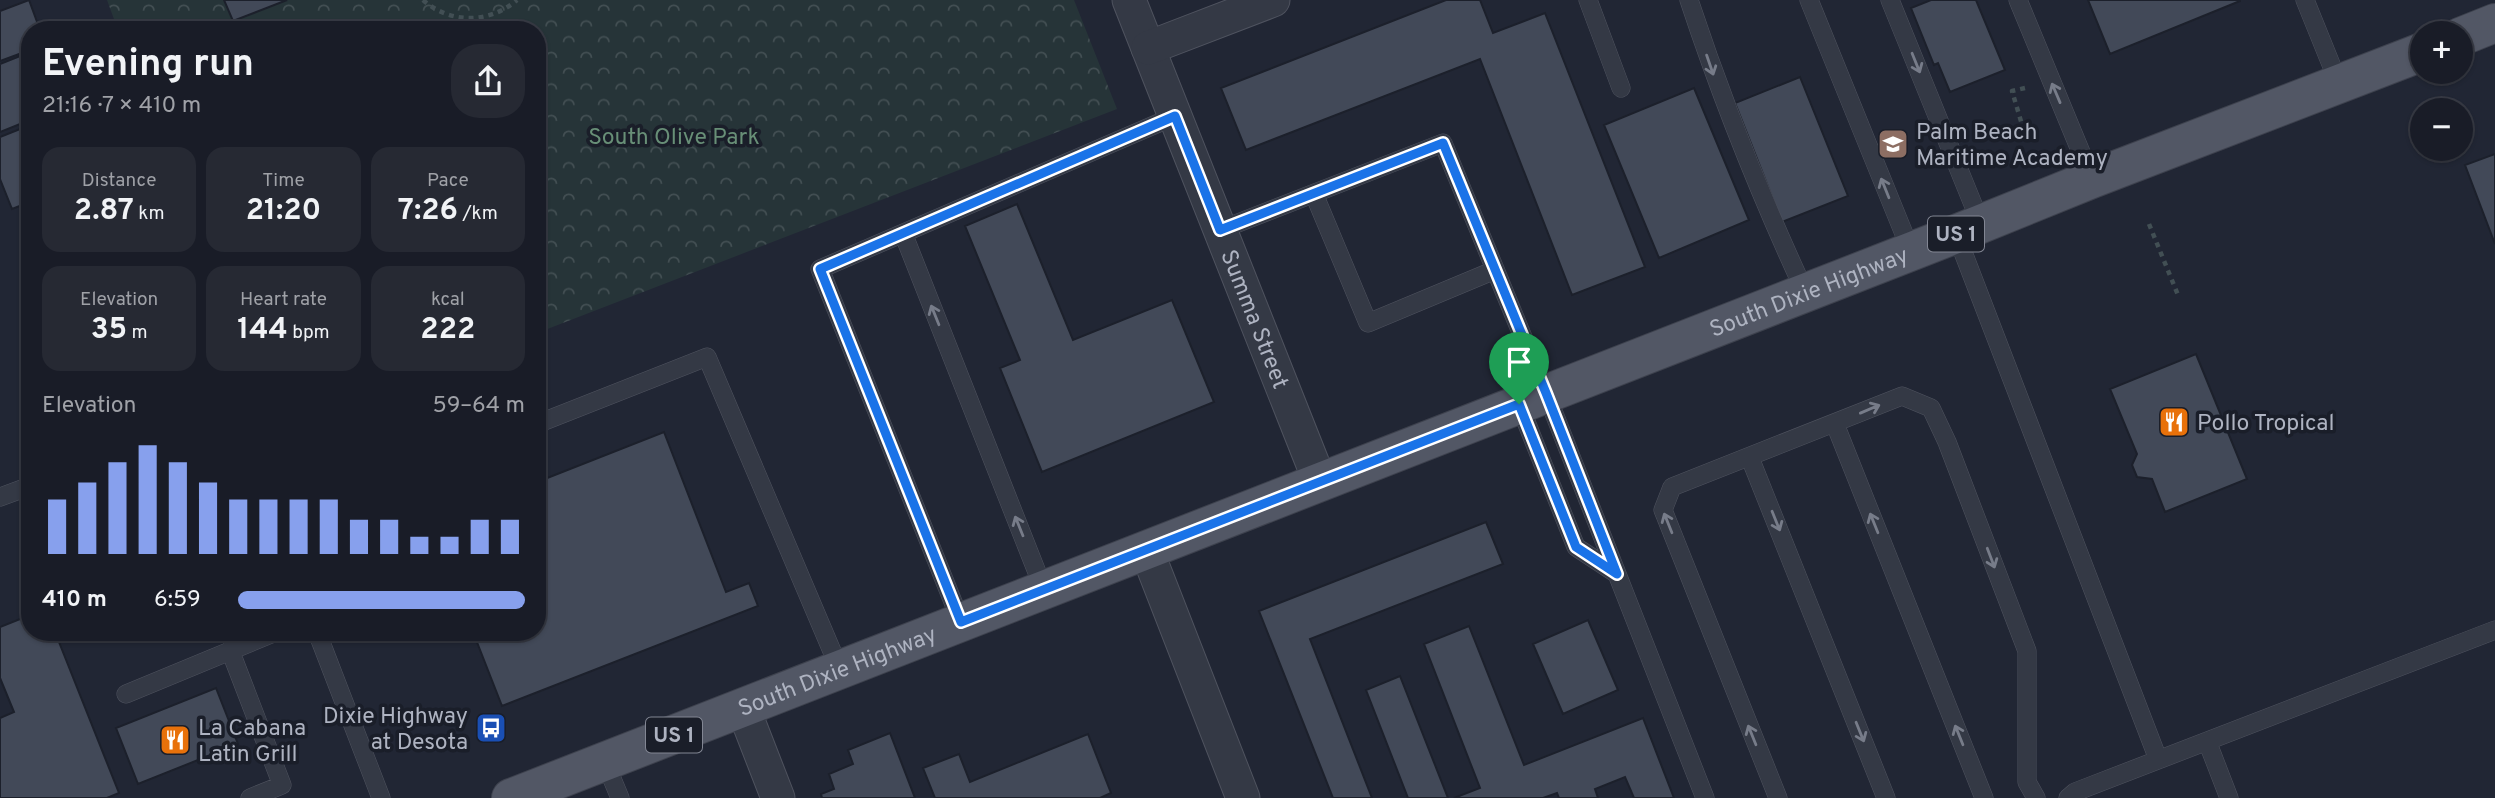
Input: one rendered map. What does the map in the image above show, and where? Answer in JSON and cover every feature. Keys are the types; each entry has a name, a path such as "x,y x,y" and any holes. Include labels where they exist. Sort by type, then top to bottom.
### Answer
{"main road":[{"path":"2473,32 2495,23"},
{"name":"South Dixie Highway","path":"1533,399 2410,57"},
{"name":"US 1","path":"1320,482 1533,399"},
{"name":"South Dixie Highway","path":"531,794 605,762 1320,482"}],"street":[{"name":"Summa Street","path":"1129,0 1320,482"},
{"path":"1148,48 1273,0"},
{"path":"1146,549 1234,795"},
{"path":"743,708 778,798"}],"lane":[{"path":"1588,0 1621,88"},
{"path":"1689,0 1713,72 1772,220 1805,292"},
{"path":"1809,0 1910,251"},
{"path":"1890,0 2158,759"},
{"path":"2018,0 2092,179"},
{"path":"2305,0 2339,84"},
{"path":"961,622 820,269 1175,116"},
{"path":"1220,230 1443,143 1495,271 1576,547 1617,574"},
{"path":"1314,194 1368,323 1495,271"},
{"path":"903,233 1044,590"},
{"path":"546,420 707,357 839,670"},
{"path":"1778,798 1663,510 1672,487 1902,396 1931,408 1947,442 2027,651 2027,782 2036,798"},
{"path":"1533,399 1617,574 1705,798"},
{"path":"1835,424 1984,798"},
{"path":"1750,458 1886,798"},
{"path":"0,497 21,489"},
{"path":"2068,798 2074,792 2495,630"},
{"path":"126,694 253,641"},
{"path":"320,641 381,798"},
{"path":"230,650 282,785 250,798"},
{"path":"2207,741 2229,798"},
{"path":"605,762 620,798"}],"path":[{"path":"423,0 443,15 470,18 485,17 517,0"},
{"path":"2026,138 2012,91 2032,86"},
{"path":"2149,224 2178,295"}],"green space":[{"name":"South Olive Park","path":"107,0 1074,0 1117,109 546,330 546,21 115,21"}],"building":[{"path":"29,0 37,21 21,21 21,53 0,61 0,11"},
{"path":"224,0 287,0 233,21"},
{"path":"1446,0 1480,0 1493,33 1545,13 1645,267 1572,295 1480,59 1246,150 1221,88"},
{"path":"1931,0 1976,0 2005,70 1950,92 1938,63 1934,65 1911,8"},
{"path":"2088,0 2240,0 2240,1 2110,54"},
{"path":"21,56 21,124 0,132 0,64"},
{"path":"1800,77 1848,196 1782,222 1735,103"},
{"path":"1694,88 1749,220 1659,258 1604,125"},
{"path":"21,129 21,206 12,209 0,179 0,137"},
{"path":"2495,154 2495,244 2465,165"},
{"path":"1017,204 1073,340 1172,300 1214,402 1042,472 1000,368 1020,360 965,226"},
{"name":"Pollo Tropical","path":"2196,354 2247,479 2165,512 2152,479 2137,477 2132,465 2137,454 2110,389"},
{"path":"664,432 726,592 749,583 758,606 502,706 477,641 546,641 546,478"},
{"path":"1486,522 1503,564 1310,639 1372,798 1333,798 1259,611"},
{"path":"21,619 21,641 59,641 119,793 107,798 0,798 0,718 14,712 0,678 0,627"},
{"path":"1588,620 1618,690 1563,714 1533,644"},
{"path":"1469,626 1524,765 1643,718 1674,798 1634,798 1625,777 1595,789 1598,798 1559,798 1557,793 1543,798 1454,798 1480,788 1424,644"},
{"path":"1400,676 1448,798 1408,798 1366,690"},
{"path":"216,688 238,744 138,784 116,728"},
{"path":"890,733 915,798 822,798 821,794 834,789 829,774 853,764 848,750"},
{"path":"1088,734 1111,793 1100,798 935,798 923,768 959,754 970,782"}],"place":[{"name":"Palm Beach Maritime Academy","path":"1893,144"},
{"name":"Pollo Tropical","path":"2174,422"},
{"name":"Dixie Highway at Desota","path":"491,728"},
{"name":"La Cabana Latin Grill","path":"175,740"}],"route":[{"path":"1175,116 1220,230 1443,143 1617,574 1576,547 1519,404 961,622 820,269 1175,116"}]}
